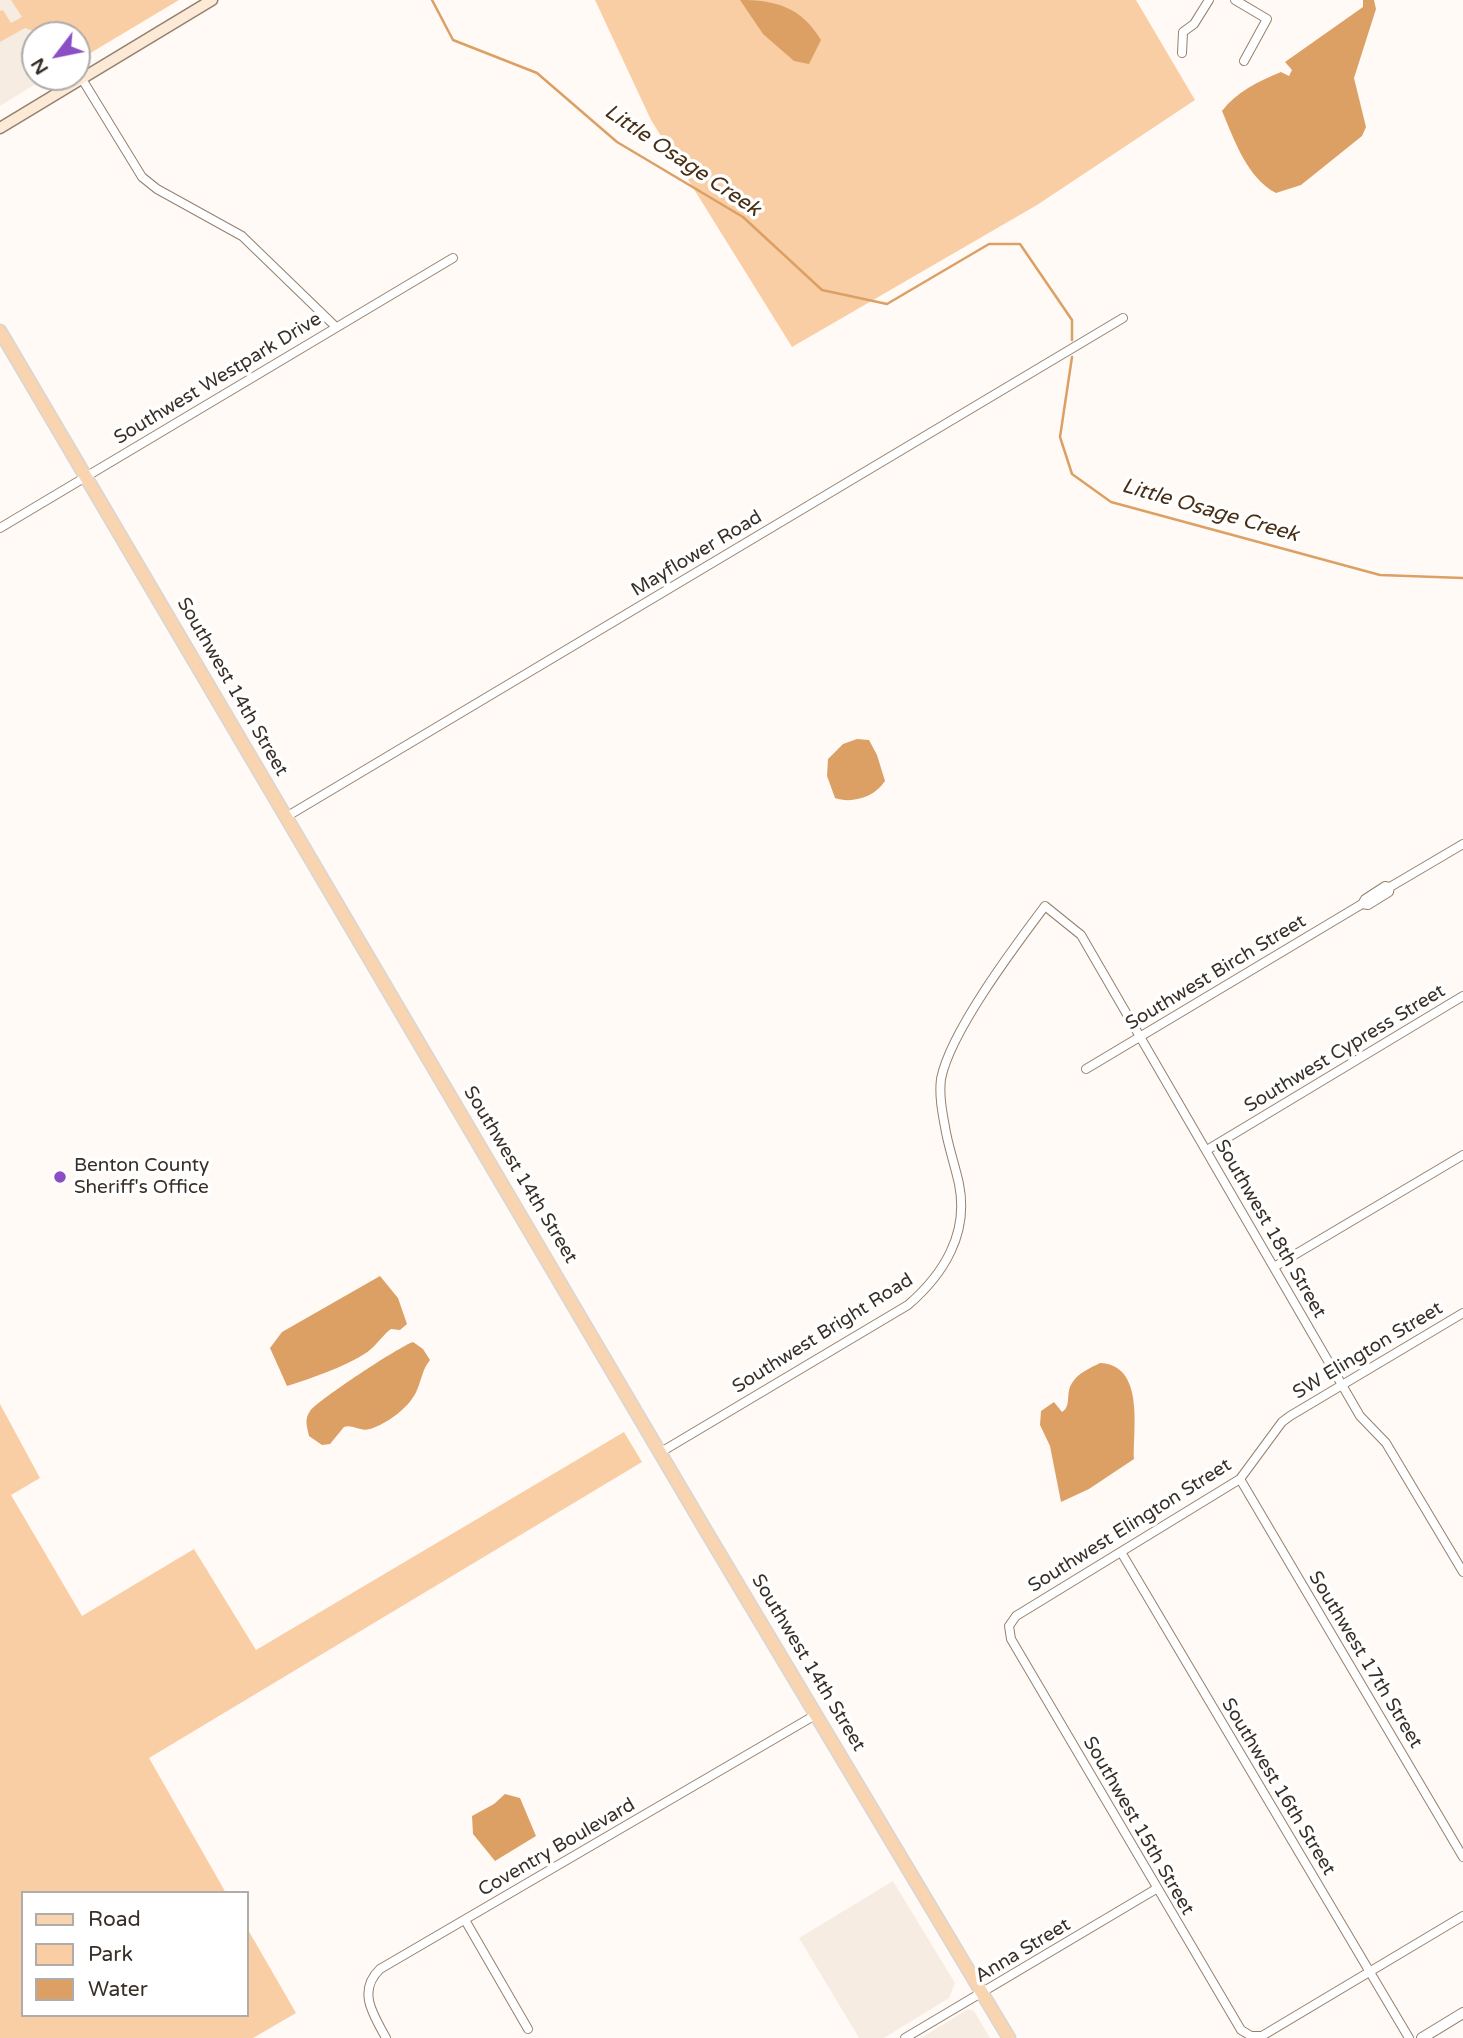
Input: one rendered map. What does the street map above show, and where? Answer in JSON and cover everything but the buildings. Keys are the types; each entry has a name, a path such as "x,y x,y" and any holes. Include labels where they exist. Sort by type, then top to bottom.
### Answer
{"main road":[{"path":"91,74 212,0"},
{"path":"0,128 62,91"},
{"name":"Southwest 14th Street","path":"0,331 1009,2038"}],"street":[{"path":"1182,53 1183,32 1194,24 1209,0"},
{"path":"1234,0 1267,19 1244,61"},
{"path":"89,91 142,177 156,189 242,236 336,327"},
{"name":"Southwest Westpark Drive","path":"0,528 453,258"},
{"name":"Mayflower Road","path":"286,817 1124,318"},
{"name":"Southwest Birch Street","path":"1086,1069 1362,904 1364,899 1385,886 1391,887 1463,844"},
{"name":"Southwest Bright Road","path":"661,1452 908,1305 931,1286 954,1247 962,1213 959,1186 940,1099 949,1052 967,1020 1045,906"},
{"name":"Southwest 18th Street","path":"1045,906 1081,935 1360,1416 1386,1443 1463,1572"},
{"name":"Southwest Cypress Street","path":"1207,1150 1463,996"},
{"path":"1274,1267 1463,1155"},
{"name":"SW Elington Street","path":"1290,1416 1463,1313"},
{"name":"Southwest Elington Street","path":"1009,1626 1016,1616 1240,1479 1282,1422 1290,1416"},
{"name":"Southwest 17th Street","path":"1240,1479 1463,1857"},
{"name":"Southwest 16th Street","path":"1121,1552 1409,2038"},
{"name":"Southwest 15th Street","path":"1009,1626 1011,1639 1241,2030 1251,2036 1262,2036 1369,1972"},
{"name":"Coventry Boulevard","path":"386,2038 367,1997 372,1977 380,1969 817,1714"},
{"name":"Anna Street","path":"905,2038 1156,1889"},
{"path":"1369,1972 1463,1916"},
{"path":"465,1920 528,2029"},
{"path":"1422,2038 1463,2013"}],"shaded area":[{"path":"0,0 32,0 45,21 21,21 21,91 24,91 0,106"},
{"path":"893,1881 955,1983 949,1998 884,2038 859,2038 799,1938"},
{"path":"968,2009 974,2011 990,2038 921,2038"}],"green space":[{"path":"11,0 179,0 91,53 91,21 21,21 21,30 0,42 0,11 3,10 11,23 22,17"},
{"path":"595,0 1136,0 1195,100 1037,205 792,347 651,120"},
{"path":"0,1404 40,1478 11,1495 82,1616 194,1549 256,1650 624,1432 642,1462 149,1758 225,1891 21,1891 21,2017 248,2017 248,1930 296,2013 253,2038 0,2038"}],"water":[{"path":"740,0 776,4 805,20 821,40 809,64 794,61 763,34"},
{"path":"1363,0 1374,0 1376,9 1354,78 1366,127 1362,136 1301,185 1276,193 1249,168 1222,111 1234,98 1256,83 1281,72 1289,76 1292,70 1285,62 1363,7"},
{"path":"857,739 869,740 885,781 881,787 863,798 835,798 827,776 828,759 843,744"},
{"path":"380,1276 398,1298 407,1324 400,1330 391,1329 371,1349 354,1360 287,1386 270,1348 282,1332"},
{"path":"413,1342 423,1349 430,1360 414,1396 404,1408 377,1427 363,1430 344,1427 330,1444 322,1445 309,1436 307,1417 316,1405"},
{"path":"1100,1363 1114,1366 1124,1374 1130,1386 1135,1416 1134,1459 1089,1489 1061,1502 1050,1446 1040,1425 1041,1411 1054,1402 1062,1412 1067,1406 1070,1387 1075,1379"},
{"path":"505,1794 520,1798 536,1836 495,1861 473,1834 472,1816 494,1804"}],"waterway":[{"name":"Little Osage Creek","path":"432,0 453,40 537,73 617,142 743,217 822,290 887,304 989,244 1020,244 1072,320 1072,340"},
{"name":"Little Osage Creek","path":"1072,357 1060,437 1072,474 1111,502 1380,575 1463,578"}],"place":[{"name":"Benton County Sheriff's Office","path":"60,1177"}]}
